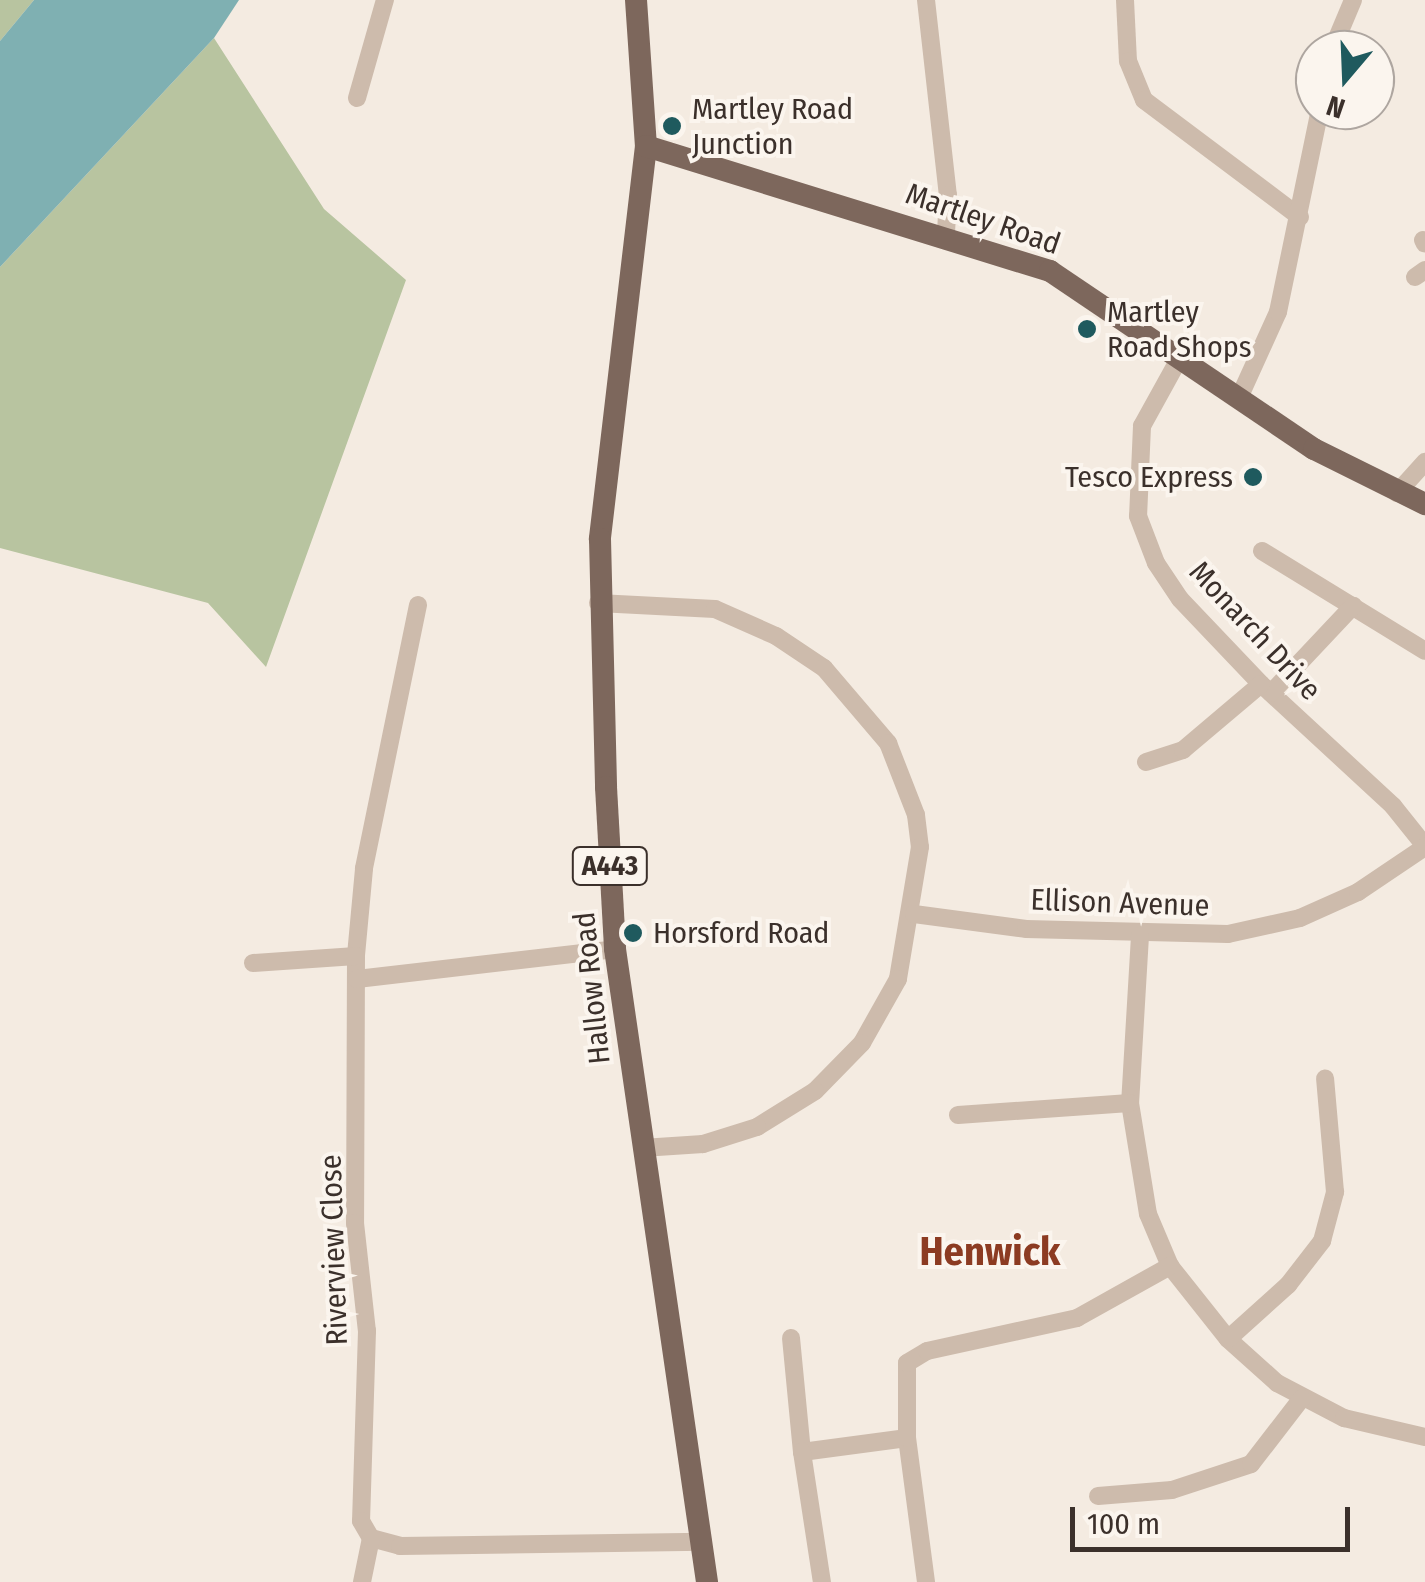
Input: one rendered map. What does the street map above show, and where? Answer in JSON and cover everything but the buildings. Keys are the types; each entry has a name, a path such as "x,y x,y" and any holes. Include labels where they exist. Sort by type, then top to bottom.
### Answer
{"main road":[{"name":"A443","path":"636,0 646,146"},
{"name":"Martley Road","path":"646,146 946,234 1050,271 1314,449 1425,504"},
{"name":"Hallow Road","path":"646,146 598,603 615,949 708,1582"}],"street":[{"path":"357,98 385,0"},
{"path":"926,0 948,195 946,234"},
{"path":"1125,0 1128,61 1144,100 1300,217"},
{"path":"1341,30 1354,0"},
{"path":"1239,398 1278,312 1316,130"},
{"name":"Monarch Drive","path":"1178,358 1142,426 1138,516 1156,562 1180,598 1266,688 1394,806 1425,847"},
{"path":"1397,493 1425,462"},
{"path":"1262,551 1425,651"},
{"path":"598,603 685,602 715,608 776,636 848,690 888,743 916,816 914,914 898,979 862,1044 815,1091 757,1126 703,1144 642,1148"},
{"name":"Riverview Close","path":"362,1582 371,1538 361,1521 367,1331 356,1224 356,956 364,869 418,605"},
{"path":"1146,762 1183,750 1266,688 1353,606"},
{"name":"Ellison Avenue","path":"914,914 1140,936 1228,934 1300,918 1358,892 1425,847"},
{"path":"1140,936 1130,1103 1148,1214 1170,1266 1228,1340 1302,1398 1344,1418 1425,1437"},
{"path":"357,979 615,949"},
{"path":"254,963 356,956"},
{"path":"1228,1340 1288,1285 1322,1241 1335,1192 1325,1078"},
{"path":"958,1115 1130,1103"},
{"path":"926,1582 907,1438 904,1376 913,1357 1077,1318 1170,1266"},
{"path":"792,1338 802,1452 822,1582"},
{"path":"1098,1496 1172,1490 1251,1464 1302,1398"},
{"path":"802,1452 907,1438"},
{"path":"371,1538 400,1546 703,1542"}],"green space":[{"path":"0,0 34,0 0,41"},
{"path":"214,38 324,209 406,280 266,667 208,603 0,548 0,267"}],"water":[{"path":"34,0 239,0 214,38 0,267 0,41"}],"place":[{"name":"Martley Road Junction","path":"672,126"},
{"name":"Martley Road Shops","path":"1087,329"},
{"name":"Tesco Express","path":"1253,477"},
{"name":"Horsford Road","path":"633,933"}],"district":[{"name":"Henwick","path":"990,1252"}]}
